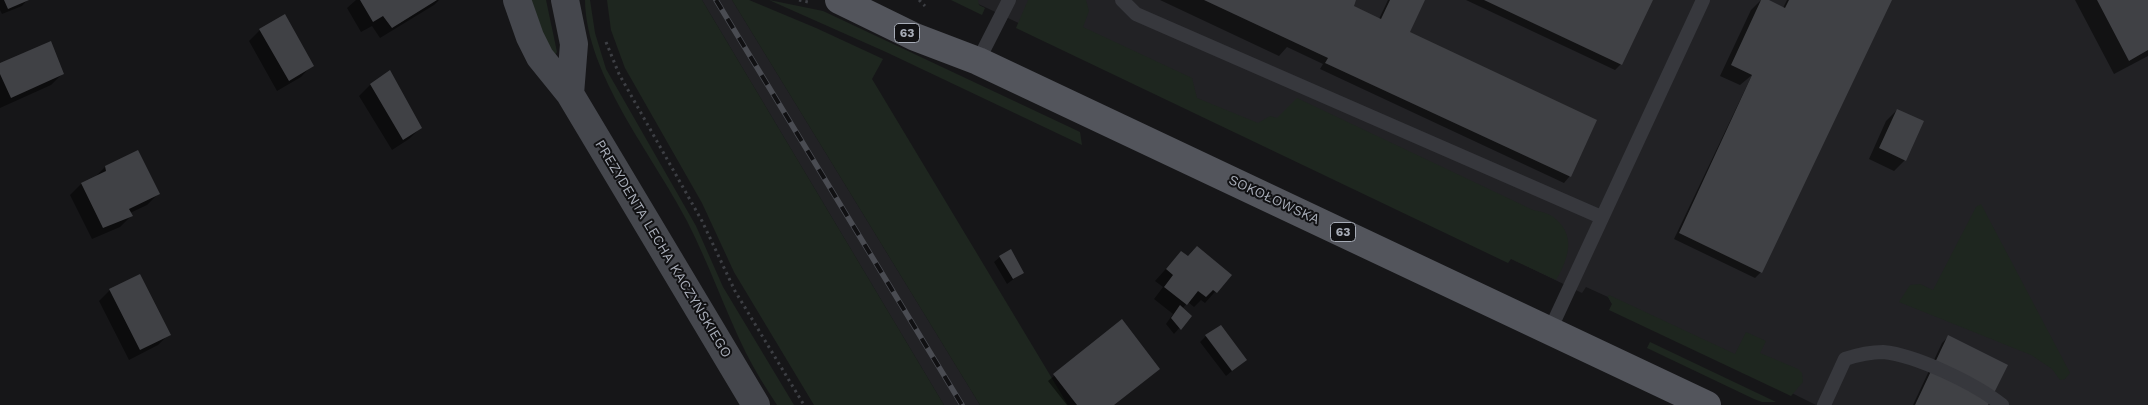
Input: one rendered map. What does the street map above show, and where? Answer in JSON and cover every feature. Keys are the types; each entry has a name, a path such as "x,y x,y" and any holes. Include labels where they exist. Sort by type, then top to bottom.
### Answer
{"main road":[{"name":"PREZYDENTA LECHA KACZYŃSKIEGO","path":"517,0 530,37 540,57 570,94 756,405"},
{"path":"565,0 569,29 574,44 570,94"},
{"name":"SOKOŁOWSKA","path":"839,0 916,37 978,60 1707,405"}],"lane":[{"path":"978,60 1009,0"},
{"path":"1122,0 1136,14 1601,217"},
{"path":"1550,330 1703,0"},
{"path":"1824,405 1845,359 1861,354 1883,352 1932,365 1990,396 2002,405"}],"path":[{"path":"604,39 619,74 702,221 735,291 804,405"}],"shaded area":[{"path":"530,0 546,0 557,52 553,58"},
{"path":"585,0 590,0 595,33 606,69 696,226 723,287 794,405 777,405 746,353 687,221 609,85 597,57 588,28"},
{"path":"607,0 702,0 944,405 814,405 734,272 702,203 625,68 611,30"},
{"path":"702,0 732,0 980,405 944,405"},
{"path":"732,0 749,0 883,59 872,79 1068,405 980,405"},
{"path":"769,0 823,11 1080,132 1082,145 886,52"},
{"path":"951,0 978,0 979,5 985,8 982,15"},
{"path":"970,0 2148,0 2148,405 1816,405 1612,304 1608,297 1586,287 1582,293 1310,161"},
{"path":"1028,0 1086,0 1089,11 1083,27 1192,78 1197,98 1258,123 1270,116 1277,118 1297,98 1533,210 1552,216 1560,223 1568,238 1567,255 1561,272 1556,280 1511,259 1508,263 1016,28"},
{"path":"1981,204 2070,373 2065,379 2060,380 2052,369 2031,355 1899,302 1910,285 1920,284 1933,290 1976,207"},
{"path":"1609,295 1735,354 1746,332 1766,341 1760,353 1798,369 1802,373 1803,382 1791,396 1609,310 1612,304 1608,297"},
{"path":"1650,342 1776,402 1762,402 1754,399 1647,348"}],"building":[{"path":"4,0 29,0 8,9"},
{"path":"360,0 437,0 392,28 383,16 373,22"},
{"path":"1204,0 1356,0 1354,6 1381,19 1390,0 1425,0 1410,32 1597,120 1571,177 1325,63 1328,58"},
{"path":"1484,0 1653,0 1622,65"},
{"path":"1761,0 1769,0 1785,8 1789,0 1892,0 1762,273 1679,233 1752,75 1731,65"},
{"path":"2097,0 2148,0 2148,50 2129,61"},
{"path":"285,14 314,66 289,81 259,29"},
{"path":"51,41 64,74 11,98 0,74 0,63"},
{"path":"390,70 422,128 403,140 370,84"},
{"path":"1897,109 1924,121 1906,161 1879,148"},
{"path":"138,150 160,194 129,209 133,216 103,228 81,183 106,171 105,166"},
{"path":"1197,246 1232,275 1217,293 1213,290 1206,297 1198,291 1187,305 1164,287 1173,275 1166,269 1181,251 1188,256"},
{"path":"1011,249 1024,273 1013,279 999,256"},
{"path":"140,274 171,335 140,350 109,289"},
{"path":"1180,305 1192,316 1181,330 1171,318"},
{"path":"1122,319 1160,369 1114,405 1077,405 1053,374"},
{"path":"1221,325 1247,360 1232,371 1205,335"},
{"path":"1948,335 2008,365 1988,405 1915,405"}],"railway":[{"path":"716,0 962,405"}]}
